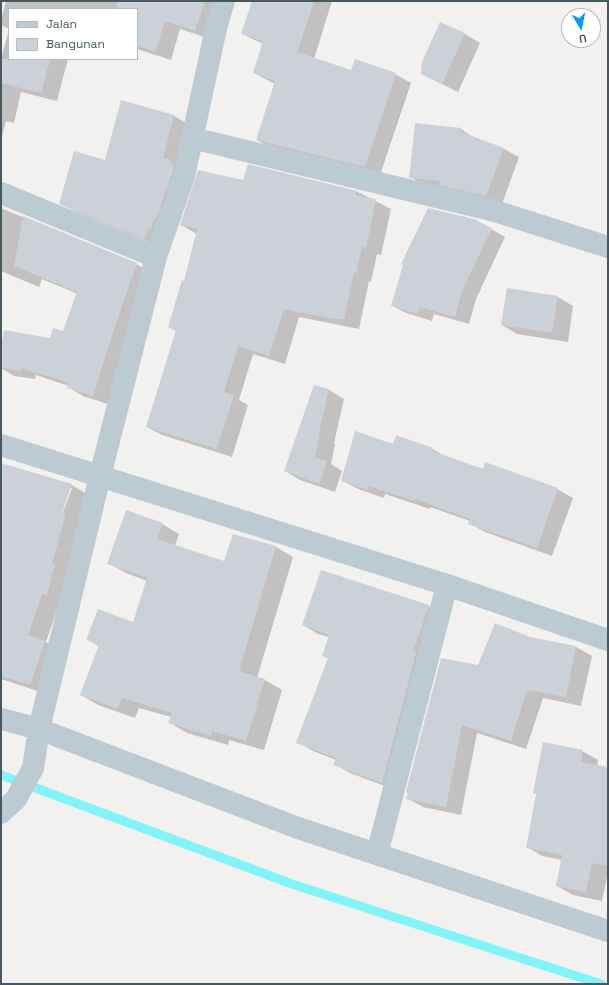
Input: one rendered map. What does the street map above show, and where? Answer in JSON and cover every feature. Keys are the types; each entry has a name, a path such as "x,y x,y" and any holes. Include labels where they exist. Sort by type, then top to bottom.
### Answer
{"street":[{"path":"9,806 33,768 39,729 100,476 156,257 184,176 217,24 224,1"},
{"path":"192,138 495,211 608,247"},
{"path":"1,193 156,257"},
{"path":"1,444 447,586 608,640"},
{"path":"377,854 447,586"},
{"path":"1,719 39,729 298,828 608,931"}],"building":[{"path":"117,1 205,1 195,31 165,21 155,52 138,46 138,8 117,7"},
{"path":"252,1 314,1 297,52 351,70 355,59 396,73 365,167 256,140 275,81 253,73 263,41 241,34"},
{"path":"440,22 465,33 442,84 421,74 422,62"},
{"path":"1,59 50,60 41,93 1,83"},
{"path":"121,100 174,115 163,158 172,160 171,163 174,164 172,173 156,219 154,218 151,229 149,228 145,239 59,204 74,151 105,160"},
{"path":"415,123 461,128 461,132 504,148 486,196 439,185 440,181 409,178"},
{"path":"248,164 357,191 355,195 376,199 366,248 362,246 356,274 354,273 344,319 334,319 284,309 269,356 238,346 224,392 234,395 217,449 146,427 176,330 168,327 182,280 184,281 197,229 180,225 198,170 243,180"},
{"path":"428,208 478,220 477,221 492,228 462,291 455,317 420,307 418,314 391,306 403,265 401,264"},
{"path":"23,216 137,263 93,396 67,388 69,383 21,368 21,371 1,368 1,348 4,330 50,338 53,328 63,331 77,292 14,266"},
{"path":"507,288 558,296 552,333 501,325"},
{"path":"314,385 329,389 315,458 327,461 319,484 284,471"},
{"path":"355,431 393,444 396,435 433,448 432,451 483,469 485,462 558,488 537,548 468,524 470,519 415,499 414,501 369,486 368,490 341,481"},
{"path":"1,463 72,484 62,512 66,513 52,564 55,564 47,595 42,594 28,635 45,641 30,685 1,676"},
{"path":"126,510 163,523 157,539 224,561 233,534 276,546 239,671 265,679 246,741 212,731 211,736 168,723 172,713 122,698 118,709 80,695 99,645 86,640 98,609 133,622 147,578 107,564"},
{"path":"321,570 429,605 413,652 416,653 382,783 333,765 336,758 296,743 328,658 322,656 329,635 302,625"},
{"path":"495,623 530,637 576,646 566,697 527,690 511,741 462,725 446,807 406,799 408,793 406,792 441,658 478,665"},
{"path":"543,742 583,750 581,762 608,767 608,866 592,863 586,892 556,886 562,855 526,848 536,794 533,793"}],"waterway":[{"path":"1,775 292,884 601,984"}]}
